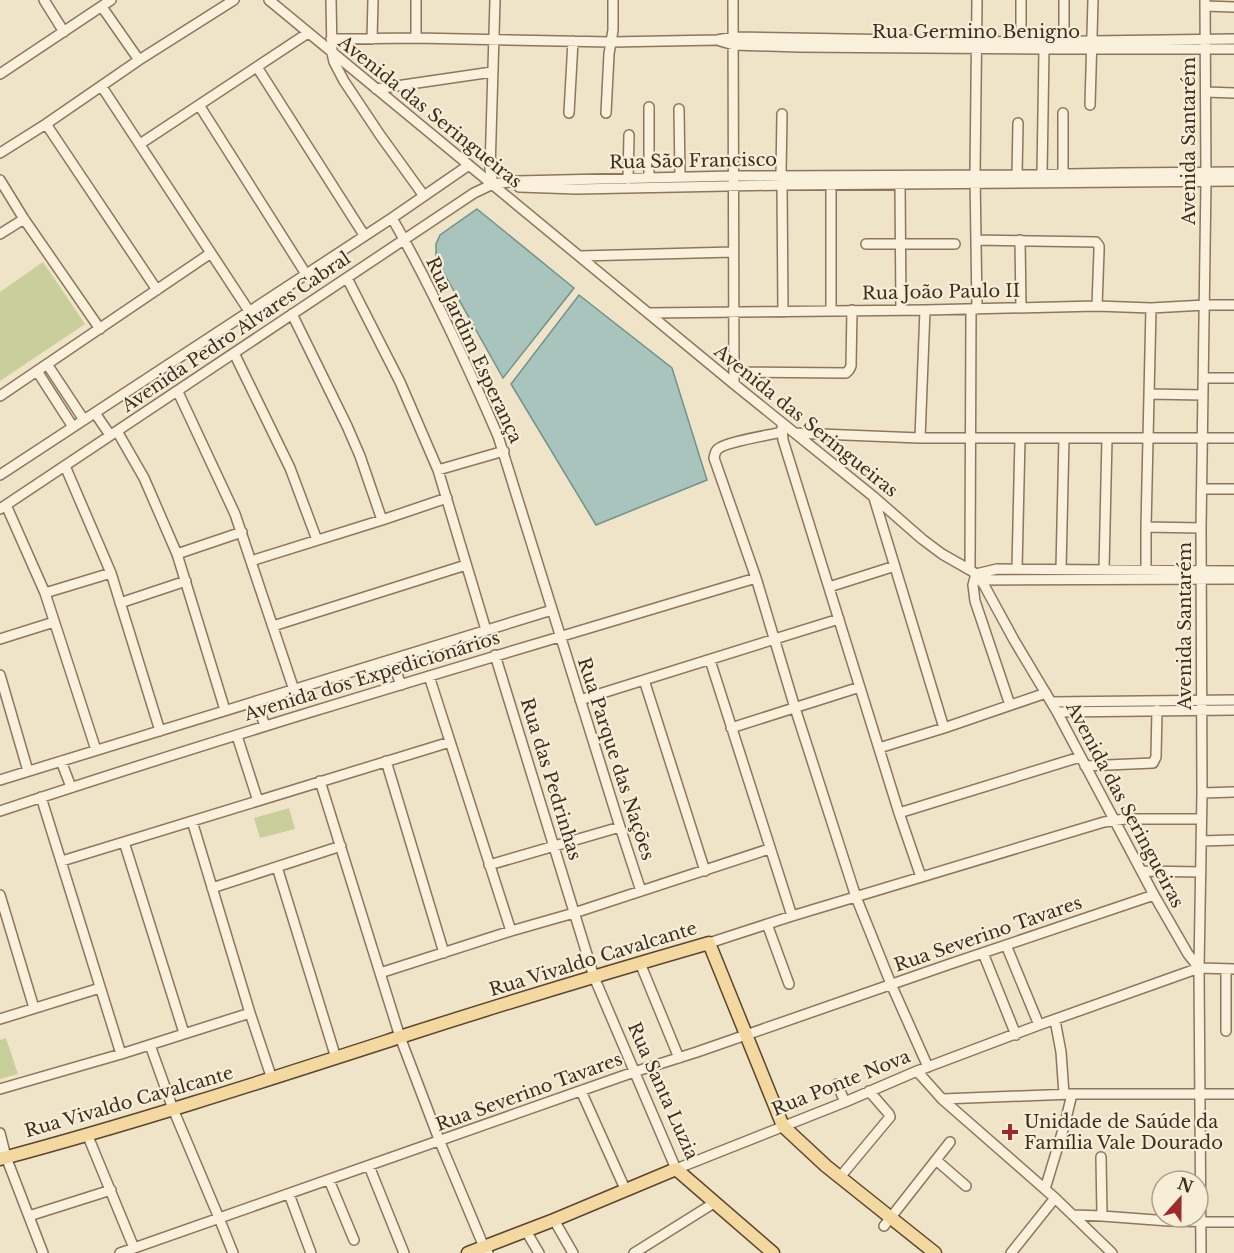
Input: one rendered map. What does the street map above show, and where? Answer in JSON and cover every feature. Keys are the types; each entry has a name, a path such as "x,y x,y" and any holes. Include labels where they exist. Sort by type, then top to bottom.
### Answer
{"main road":[{"name":"Rua Vivaldo Cavalcante","path":"3,1158 272,1079 400,1037 709,943"},
{"path":"709,943 783,1126 888,1222 935,1253"},
{"name":"Rua Ponte Nova","path":"468,1253 486,1250 676,1169"},
{"name":"Rua Santa Luzia","path":"676,1169 773,1253"}],"street":[{"path":"44,0 64,32"},
{"path":"0,74 111,0"},
{"path":"0,153 234,0"},
{"name":"Avenida das Seringueiras","path":"269,0 734,384 782,428 795,433 942,554 975,576 1057,712 1154,895 1188,954 1199,968"},
{"path":"330,0 334,62 344,81 424,196"},
{"path":"372,39 373,0"},
{"path":"416,0 416,38"},
{"path":"493,184 490,170 495,0"},
{"path":"606,113 609,54 614,30 613,0"},
{"path":"733,0 734,384"},
{"path":"977,0 976,240 971,438 975,576 973,585 975,601 1010,705"},
{"path":"1021,0 1021,42"},
{"path":"1064,41 1065,0"},
{"path":"1090,105 1093,0"},
{"path":"1205,3 1234,7"},
{"name":"Avenida Santarém","path":"1200,1169 1199,968 1206,176 1205,3"},
{"path":"102,7 139,60"},
{"path":"140,144 308,33"},
{"name":"Rua Germino Benigno","path":"331,39 416,38 612,42 717,40 976,45 1044,49 1092,45 1205,43 1234,39"},
{"path":"569,113 573,41"},
{"name":"Rua Germino Benigno","path":"976,45 1064,41 1092,45"},
{"name":"Rua Germino Benigno","path":"1205,43 1234,49"},
{"path":"1042,175 1044,49"},
{"path":"257,67 364,235"},
{"path":"376,89 492,72"},
{"path":"102,87 249,311"},
{"path":"1206,92 1234,93"},
{"path":"199,105 306,274"},
{"path":"649,107 649,178"},
{"path":"679,109 680,177"},
{"path":"1063,113 1063,174"},
{"path":"782,114 783,312"},
{"path":"1017,175 1018,123"},
{"path":"46,124 157,290"},
{"path":"628,179 629,135"},
{"name":"Avenida Pedro Alvares Cabral","path":"0,475 469,165"},
{"name":"Rua São Francisco","path":"493,184 577,189 734,181 1206,176 1234,172"},
{"name":"Rua São Francisco","path":"782,180 831,184 900,184 1017,175 1063,174 1206,176 1234,181"},
{"name":"Rua São Francisco","path":"493,184 517,181 680,177 734,181"},
{"path":"0,180 99,328"},
{"name":"Avenida Pedro Alvares Cabral","path":"3,507 474,193 493,184"},
{"path":"831,184 831,310"},
{"path":"900,184 902,310"},
{"name":"Rua Jardim Esperança","path":"392,218 446,320 504,452 560,637"},
{"path":"0,234 24,219"},
{"path":"976,240 1096,242 1099,246 1097,306"},
{"path":"1020,240 1021,307"},
{"path":"866,244 955,244"},
{"path":"580,256 733,252"},
{"path":"0,396 211,253"},
{"path":"347,278 400,382 438,470 486,630"},
{"name":"Rua João Paulo II","path":"648,313 1097,306 1151,308 1234,305"},
{"path":"1146,569 1151,308"},
{"path":"734,372 846,373 851,366 852,310"},
{"path":"920,438 925,310"},
{"path":"292,314 351,436 382,520"},
{"path":"234,353 290,468 317,540"},
{"path":"47,364 84,420"},
{"path":"37,371 73,427"},
{"path":"1204,378 1234,378"},
{"path":"178,392 221,481 242,532 294,690"},
{"path":"1149,394 1203,395"},
{"path":"95,413 114,433 144,478 177,554 225,710"},
{"path":"921,877 829,587 782,428 728,444 716,450 714,458 756,578 856,897 928,1067"},
{"path":"795,433 920,438 1234,438"},
{"path":"1017,569 1020,438"},
{"path":"1061,569 1064,438"},
{"path":"1104,569 1107,438"},
{"path":"438,470 504,452"},
{"path":"65,466 111,573 160,731"},
{"path":"1203,489 1234,489"},
{"path":"251,561 447,498"},
{"path":"874,498 945,728"},
{"path":"3,507 45,593 96,750"},
{"path":"884,531 903,523"},
{"path":"1146,526 1202,528"},
{"path":"177,554 242,532"},
{"path":"273,626 466,565"},
{"path":"829,587 895,566"},
{"path":"975,576 997,569 1146,569 1234,579"},
{"path":"975,576 1201,575 1234,571"},
{"path":"45,593 111,573"},
{"name":"Avenida dos Expedicionários","path":"0,811 495,655 756,578"},
{"path":"120,603 186,581"},
{"name":"Avenida dos Expedicionários","path":"0,780 552,609"},
{"path":"580,700 839,619"},
{"path":"0,639 54,622"},
{"name":"Rua Parque das Nações","path":"560,637 641,891"},
{"name":"Rua das Pedrinhas","path":"495,655 594,977"},
{"path":"392,660 401,685"},
{"path":"710,660 792,916"},
{"path":"0,675 28,771"},
{"path":"429,676 511,931"},
{"path":"644,680 705,871"},
{"path":"731,728 860,687"},
{"path":"879,748 1046,693"},
{"path":"1057,712 1201,700 1234,700"},
{"path":"256,701 265,726"},
{"path":"1051,702 1136,706 1157,710 1234,710"},
{"path":"899,813 1082,762 1153,764 1156,757 1157,710"},
{"path":"237,736 258,801"},
{"path":"62,861 450,742"},
{"path":"61,761 71,787"},
{"path":"386,761 444,952"},
{"path":"320,782 400,1037 440,1142 486,1250"},
{"path":"1202,793 1234,792"},
{"path":"41,797 122,1054"},
{"name":"Rua Vivaldo Cavalcante","path":"709,943 1114,820 1201,819"},
{"path":"192,821 272,1079"},
{"path":"489,865 620,827"},
{"path":"1201,841 1234,840"},
{"path":"124,842 184,1033"},
{"path":"212,888 341,846"},
{"path":"380,973 770,849"},
{"path":"276,867 336,1058"},
{"path":"1142,871 1200,872"},
{"path":"0,894 34,1008"},
{"name":"Rua Severino Tavares","path":"120,1253 634,1072 1154,895"},
{"path":"767,924 789,984"},
{"path":"1006,945 1039,1025"},
{"path":"984,953 1016,1035"},
{"path":"640,963 679,1058"},
{"name":"Rua Ponte Nova","path":"676,1169 917,1071 1039,1025 1199,968 1230,969"},
{"path":"1226,1031 1230,969"},
{"name":"Rua Santa Luzia","path":"594,977 676,1169"},
{"path":"0,1019 100,988"},
{"path":"0,1089 122,1054 250,1013"},
{"path":"1045,1189 1065,1123 1068,1094 1055,1020"},
{"path":"150,1045 172,1109 233,1253"},
{"path":"917,1071 942,1099 1074,1215 1112,1253"},
{"path":"837,1084 845,1102"},
{"path":"581,1091 626,1191"},
{"path":"840,1177 890,1117 890,1114 869,1091"},
{"path":"942,1099 1068,1094 1234,1094"},
{"path":"0,1134 3,1158 30,1216 43,1253"},
{"path":"87,1134 134,1248"},
{"path":"888,1222 950,1142"},
{"path":"1101,1157 1102,1216"},
{"path":"936,1160 966,1186"},
{"path":"369,1166 404,1253"},
{"path":"329,1180 354,1240"},
{"path":"30,1216 111,1190"},
{"path":"289,1194 311,1253"},
{"path":"1011,1253 1055,1198"},
{"path":"634,1253 714,1203"},
{"path":"1074,1215 1150,1219"},
{"path":"555,1220 573,1253"},
{"path":"1210,1222 1234,1222"},
{"name":"Avenida Santarém","path":"1201,1229 1201,1253"},
{"path":"526,1231 539,1253"}],"green space":[{"path":"43,262 85,324 0,381 0,292"},
{"path":"289,808 295,829 260,838 254,818"},
{"path":"6,1038 18,1074 0,1079 0,1040"}],"water":[{"path":"477,209 574,288 503,378 436,259 436,244 440,235"},
{"path":"579,295 672,368 707,480 596,525 511,384"}],"place":[{"name":"Unidade de Saúde da Família Vale Dourado","path":"1010,1132"}]}
